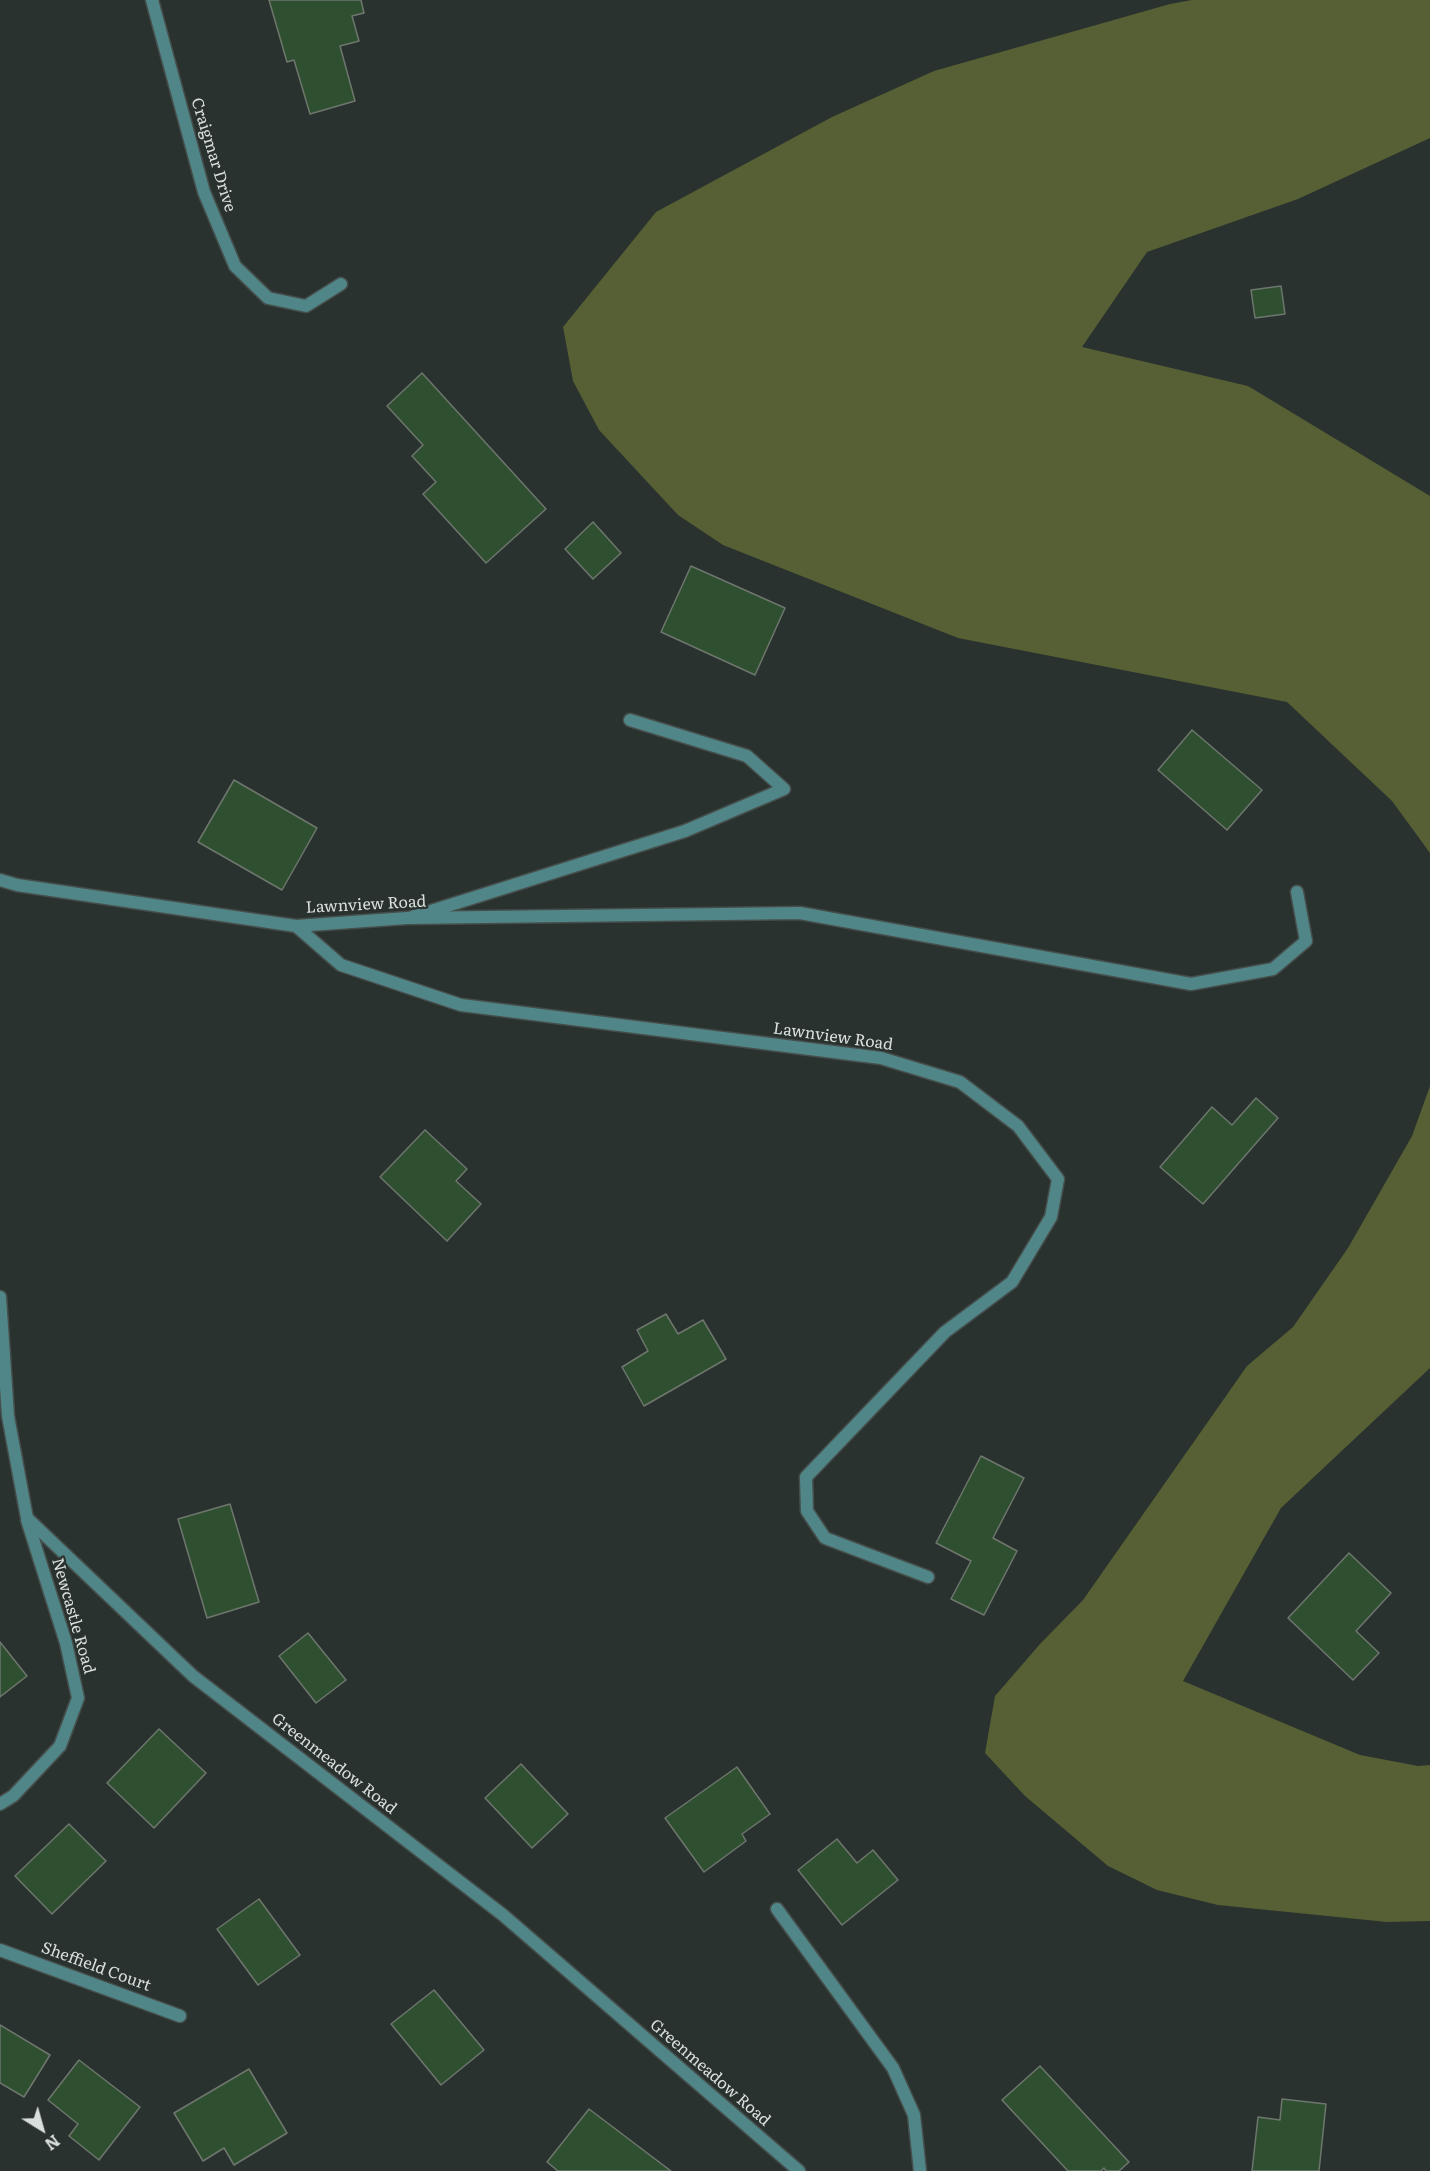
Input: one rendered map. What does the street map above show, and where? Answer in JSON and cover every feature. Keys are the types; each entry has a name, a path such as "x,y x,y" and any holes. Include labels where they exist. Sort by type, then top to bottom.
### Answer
{"street":[{"name":"Craigmar Drive","path":"152,0 204,192 235,266 268,298 306,306 341,284"},
{"path":"407,918 685,831 784,789 747,756 630,720"},
{"name":"Lawnview Road","path":"0,880 28,887 296,926 407,918 800,913 1191,984 1273,969 1306,941 1297,892"},
{"name":"Lawnview Road","path":"296,926 340,965 461,1005 881,1058 960,1082 1018,1126 1058,1179 1051,1217 1012,1282 945,1332 806,1477 807,1511 825,1538 928,1577"},
{"path":"0,1297 8,1416 27,1518"},
{"name":"Newcastle Road","path":"0,1804 13,1796 60,1746 78,1698 66,1643 27,1518"},
{"name":"Greenmeadow Road","path":"27,1518 194,1676 502,1915 799,2171"},
{"path":"777,1909 893,2068 914,2115 920,2171"},
{"name":"Sheffield Court","path":"0,1950 180,2016"}],"green space":[{"path":"1192,0 1430,0 1430,138 1298,199 1147,252 1082,347 1248,386 1430,496 1430,853 1392,801 1287,702 958,638 723,545 678,515 599,430 573,381 563,327 656,212 832,117 934,71 1170,4"},
{"path":"1430,1086 1430,1368 1281,1508 1183,1681 1360,1755 1418,1766 1430,1765 1430,1921 1387,1922 1218,1905 1157,1890 1108,1866 1025,1796 985,1753 995,1696 1040,1644 1083,1600 1247,1366 1293,1327 1348,1248 1412,1136"}],"building":[{"path":"269,0 361,0 364,13 352,16 359,41 340,46 355,101 310,114 294,60 287,62"},
{"path":"1281,286 1285,314 1255,318 1251,290"},
{"path":"422,373 546,509 486,563 423,494 436,482 412,456 423,445 387,406"},
{"path":"593,522 621,553 593,579 565,549"},
{"path":"691,566 785,608 755,675 661,632"},
{"path":"1192,730 1262,790 1227,830 1158,770"},
{"path":"234,780 317,828 282,890 198,842"},
{"path":"1256,1098 1278,1118 1203,1204 1160,1167 1212,1107 1232,1125"},
{"path":"425,1130 467,1169 456,1181 481,1204 447,1241 380,1177"},
{"path":"666,1314 678,1334 703,1320 726,1359 644,1406 622,1367 648,1351 637,1330"},
{"path":"981,1456 1024,1478 993,1538 1017,1551 984,1615 951,1599 971,1561 936,1543"},
{"path":"230,1504 259,1602 207,1618 178,1519"},
{"path":"1349,1553 1391,1593 1356,1631 1379,1653 1353,1680 1288,1618"},
{"path":"308,1633 346,1680 316,1703 279,1656"},
{"path":"0,1642 27,1676 0,1697"},
{"path":"159,1729 206,1773 154,1828 107,1783"},
{"path":"521,1764 568,1814 532,1848 485,1798"},
{"path":"737,1767 770,1814 742,1834 746,1841 704,1872 665,1818"},
{"path":"69,1824 106,1861 52,1914 15,1876"},
{"path":"837,1839 857,1863 873,1850 898,1880 842,1925 798,1870"},
{"path":"259,1899 300,1955 258,1985 217,1929"},
{"path":"434,1990 484,2050 441,2085 391,2024"},
{"path":"0,2025 50,2055 24,2097 0,2083"},
{"path":"79,2060 140,2107 99,2160 69,2136 78,2124 48,2100"},
{"path":"1040,2066 1129,2162 1119,2171 1106,2171 1104,2168 1101,2171 1068,2171 1002,2100"},
{"path":"249,2069 287,2133 234,2165 224,2148 203,2161 174,2113"},
{"path":"1282,2099 1326,2104 1319,2171 1252,2171 1258,2117 1280,2120"},
{"path":"589,2109 671,2171 558,2171 547,2162"}]}
